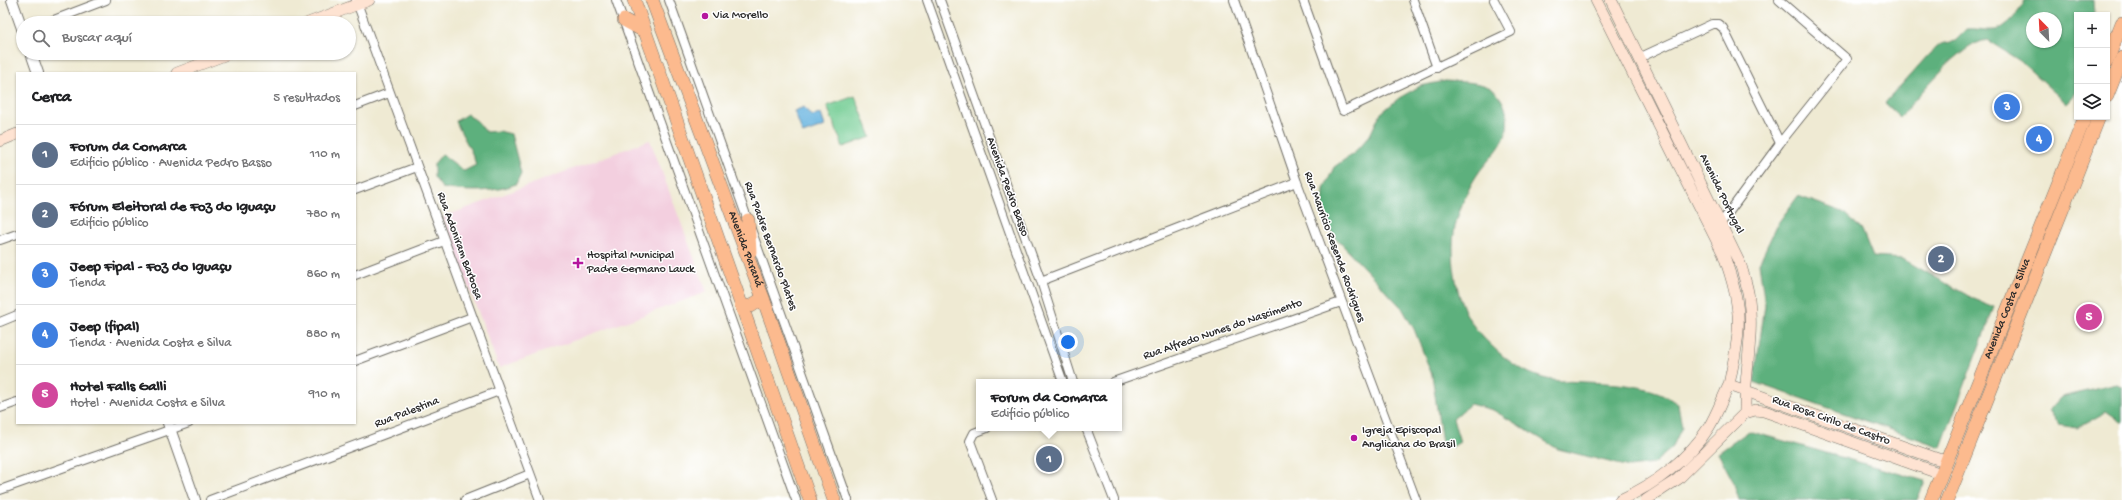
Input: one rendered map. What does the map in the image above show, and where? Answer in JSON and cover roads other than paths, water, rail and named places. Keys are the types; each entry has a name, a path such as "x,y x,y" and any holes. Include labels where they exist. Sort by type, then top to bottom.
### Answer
{"main road":[{"path":"324,16 357,2 369,0"},
{"name":"Avenida Paraná","path":"634,0 810,500"},
{"name":"Avenida Paraná","path":"652,0 763,298 834,500"},
{"name":"Avenida Portugal","path":"1596,0 1724,253 1732,279 1738,309 1738,332 1729,386 1709,427 1698,442 1670,470 1638,491 1620,500"},
{"name":"Avenida Portugal","path":"1611,0 1741,266 1749,299 1750,338 1744,390 1745,413"},
{"path":"624,20 644,30"},
{"path":"2110,53 2122,23"},
{"path":"2110,88 2122,58"},
{"path":"180,72 211,60"},
{"name":"Avenida Costa e Silva","path":"1931,500 2084,120"},
{"name":"Avenida Costa e Silva","path":"1947,500 2098,120"},
{"path":"0,141 16,134"},
{"path":"748,220 753,272"},
{"path":"742,306 750,306 763,298"},
{"path":"750,331 763,325 772,324"},
{"path":"1729,386 1938,459 1946,460"},
{"name":"Rua Rosa Cirilo de Castro","path":"1745,413 1755,410 1764,411 1941,474"},
{"path":"1646,500 1678,479 1745,413"},
{"path":"1670,470 1678,479"}],"street":[{"path":"12,0 18,16"},
{"path":"64,16 106,0"},
{"path":"616,0 796,500"},
{"name":"Rua Padre Bernardo Plates","path":"669,0 848,500"},
{"name":"Avenida Pedro Basso","path":"926,0 1062,379"},
{"name":"Avenida Pedro Basso","path":"940,0 1041,281 1072,379"},
{"name":"Rua Mauricio Resende Rodrigues","path":"1234,0 1297,182 1416,500"},
{"path":"1303,0 1343,111 1511,32 1494,0"},
{"path":"1413,0 1437,68"},
{"path":"1721,223 1780,143 1847,59 1779,0"},
{"name":"Rua Adoniram Barbosa","path":"357,2 540,500"},
{"path":"1639,58 1712,24 1718,24 1723,28 1780,143"},
{"path":"33,60 38,72"},
{"path":"356,106 390,93"},
{"path":"356,190 417,167"},
{"path":"1041,281 1297,182"},
{"path":"0,240 16,234"},
{"path":"356,275 444,241"},
{"name":"Rua Alfredo Nunes do Nascimento","path":"1122,379 1341,302"},
{"path":"0,322 16,315"},
{"path":"356,361 472,317"},
{"name":"Rua Palestina","path":"210,500 499,391"},
{"path":"0,408 16,402"},
{"path":"0,490 169,426 182,424"},
{"path":"169,426 195,500"},
{"path":"979,431 974,433 970,441 992,500"},
{"path":"1087,431 1114,500"},
{"path":"465,500 530,474"}],"water":[{"path":"804,107 811,116 821,114 825,126 803,134 794,111"}],"place":[{"name":"Via Morello","path":"705,16"},
{"name":"Jeep Fipal - Foz do Iguaçu","path":"2007,107"},
{"name":"Jeep (fipal)","path":"2039,139"},
{"name":"Fórum Eleitoral de Foz do Iguaçu","path":"1941,259"},
{"name":"Hospital Municipal Padre Germano Lauck","path":"578,263"},
{"name":"Hotel Falls Galli","path":"2089,317"},
{"name":"Igreja Episcopal Anglicana do Brasil","path":"1354,438"},
{"name":"Forum da Comarca","path":"1049,459"}]}
